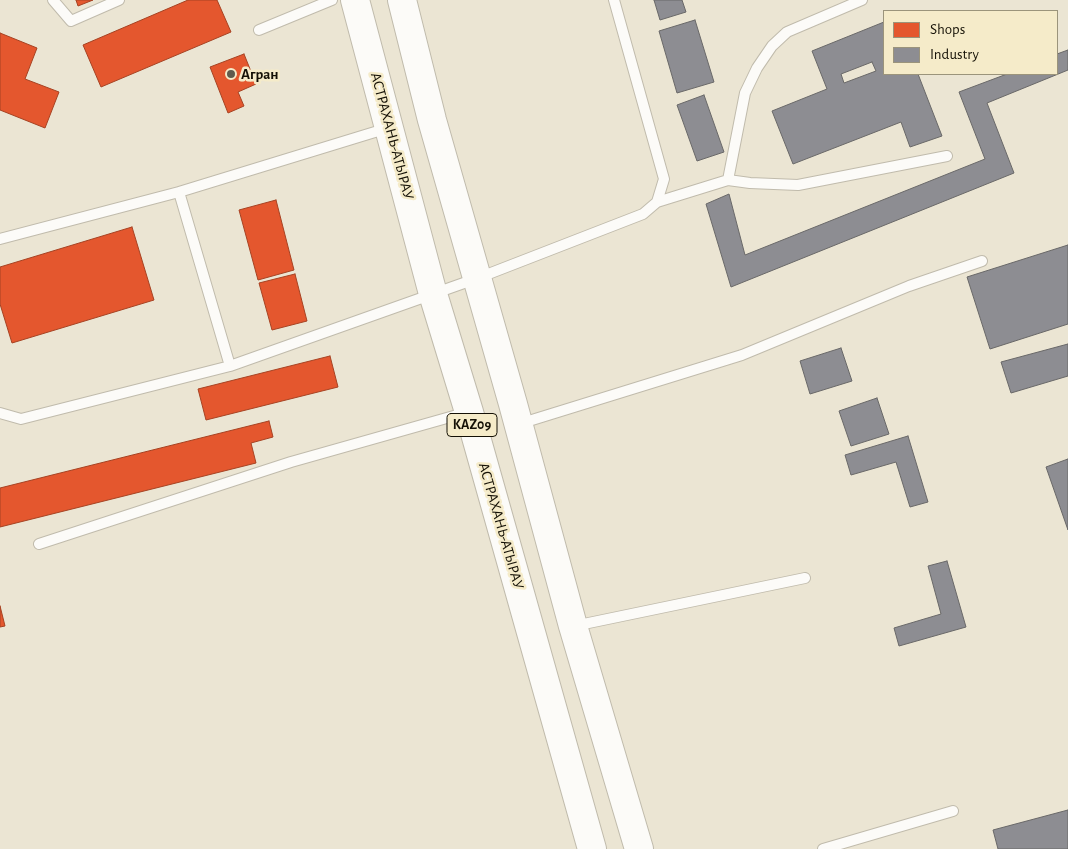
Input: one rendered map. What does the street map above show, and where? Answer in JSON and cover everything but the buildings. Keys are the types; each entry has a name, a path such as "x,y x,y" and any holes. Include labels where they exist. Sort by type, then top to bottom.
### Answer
{"highway":[{"name":"АСТРАХАНЬ-АТЫРАУ","path":"355,0 433,294 469,412 592,849"},
{"name":"KAZ09","path":"402,0 432,120 478,278 573,626 639,849"}],"lane":[{"path":"52,0 71,21 119,0"},
{"path":"259,30 332,0"},
{"path":"614,0 664,179 657,202"},
{"path":"728,180 745,92 757,68 772,46 787,32 862,0"},
{"path":"0,239 178,192 390,128"},
{"path":"0,413 21,419 230,366 478,278 643,214 657,202 728,180 798,185 947,156"},
{"path":"178,192 230,366"},
{"path":"518,424 742,355 909,286 982,261"},
{"path":"39,544 291,462 469,412"},
{"path":"573,626 805,578"},
{"path":"823,849 952,811"}],"place":[{"name":"Агран","path":"231,74"}]}
